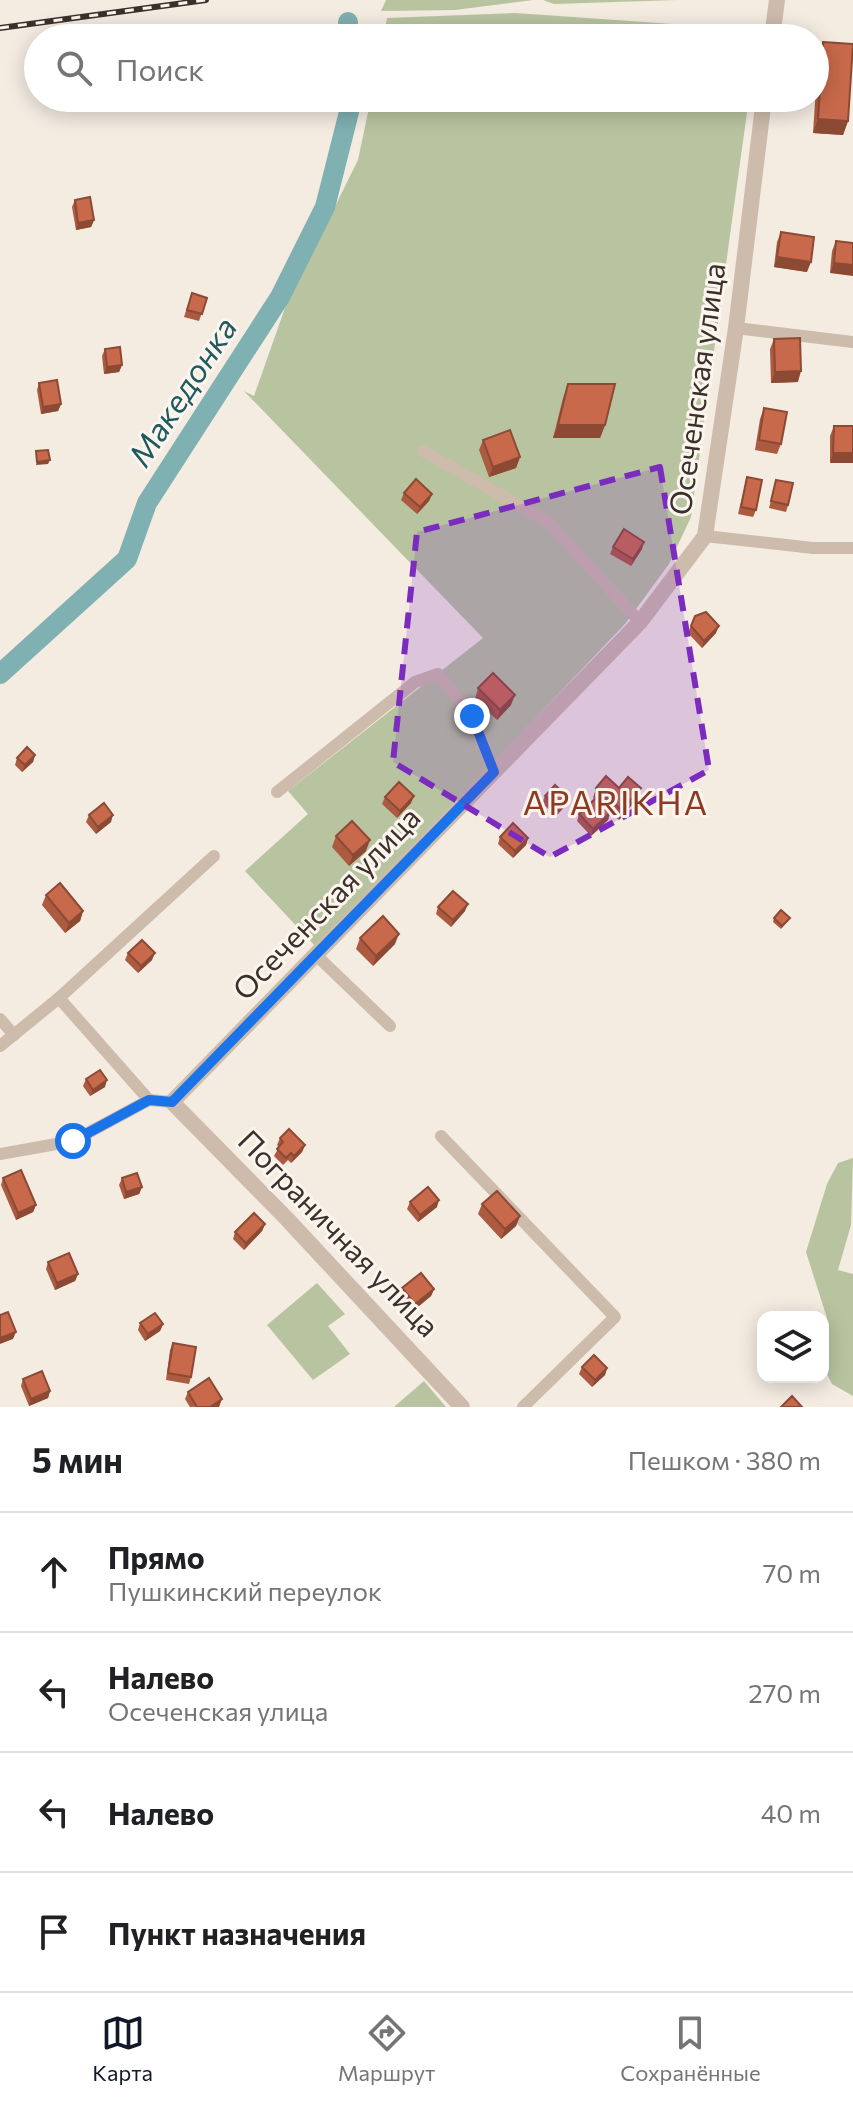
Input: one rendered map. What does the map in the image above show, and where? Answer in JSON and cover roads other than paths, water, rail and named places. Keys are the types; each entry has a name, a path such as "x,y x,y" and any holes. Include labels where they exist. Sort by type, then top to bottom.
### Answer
{"street":[{"path":"774,24 777,0"},
{"name":"Осеченская улица","path":"172,1102 640,622 705,536 736,328 762,112"},
{"path":"736,328 853,342"},
{"path":"423,451 548,522 640,622"},
{"path":"705,536 813,548 853,548"},
{"path":"277,792 415,682 438,674 472,716 494,772"},
{"path":"0,1046 59,998 214,856"},
{"path":"317,956 390,1026"},
{"path":"59,998 149,1100"},
{"path":"0,1019 14,1035"},
{"path":"0,1154 73,1141 149,1100 172,1102"},
{"name":"Пограничная улица","path":"172,1102 287,1219 462,1407"},
{"path":"441,1136 615,1317 523,1407"}],"waterway":[{"name":"Македонка","path":"0,674 127,559 147,503 280,297 325,207 349,112"}],"railway":[{"path":"29,24 206,0"},
{"path":"0,28 24,25"}],"district":[{"name":"APARIKHA","path":"616,803"}]}
